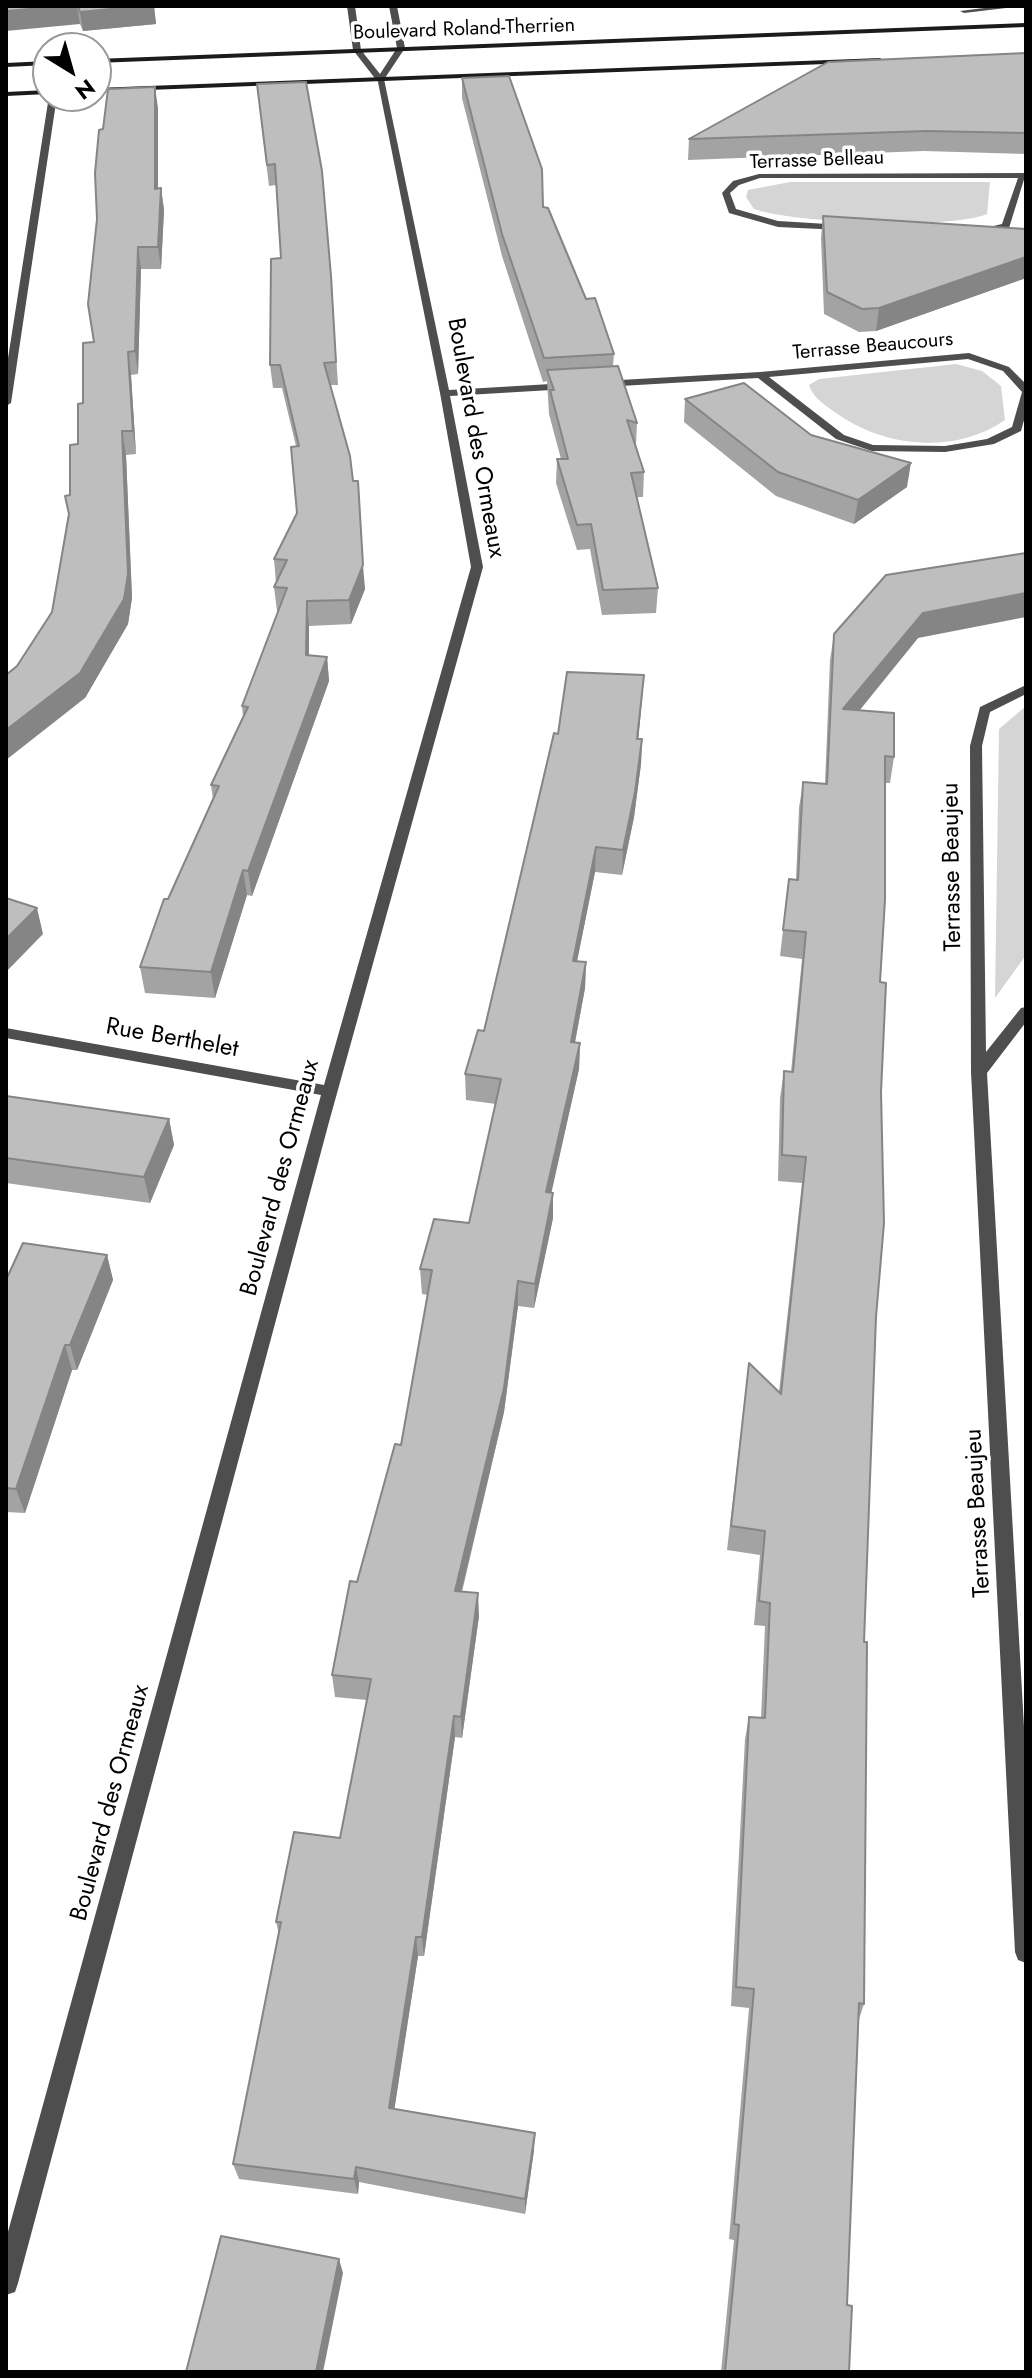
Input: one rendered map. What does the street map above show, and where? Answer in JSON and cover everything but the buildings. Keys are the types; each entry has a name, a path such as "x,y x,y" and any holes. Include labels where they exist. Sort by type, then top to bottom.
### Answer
{"main road":[{"name":"Boulevard Roland-Therrien","path":"112,60 1026,25"},
{"name":"Boulevard Roland-Therrien","path":"112,89 893,59"},
{"path":"6,65 32,64"},
{"path":"6,94 32,93"}],"street":[{"path":"351,6 357,50"},
{"path":"380,79 401,48 393,6"},
{"path":"961,8 1002,8"},
{"path":"961,8 980,26"},
{"name":"Boulevard des Ormeaux","path":"6,2283 330,1091 477,567 445,393 380,79 357,50"},
{"path":"6,403 51,112"},
{"name":"Terrasse Belleau","path":"856,227 778,224 732,211 726,193 736,183 759,176 1025,175 1006,226 966,232"},
{"name":"Terrasse Beaucours","path":"445,393 760,375 969,356 1006,369 1026,391 1017,429 990,442 945,449 872,448 840,437 760,375"},
{"name":"Terrasse Beaujeu","path":"1026,689 984,710 976,746 979,1072 1026,1952"},
{"path":"979,1072 1026,1012"},
{"name":"Rue Berthelet","path":"6,1033 330,1091"}],"shaded area":[{"path":"790,182 990,182 987,214 940,222 871,223 802,218 754,209 746,197 748,190"},
{"path":"956,364 982,371 1001,386 1005,420 986,431 944,442 900,440 858,426 821,402 809,385 819,379"},
{"path":"1026,706 1026,955 995,998 999,729"}]}
